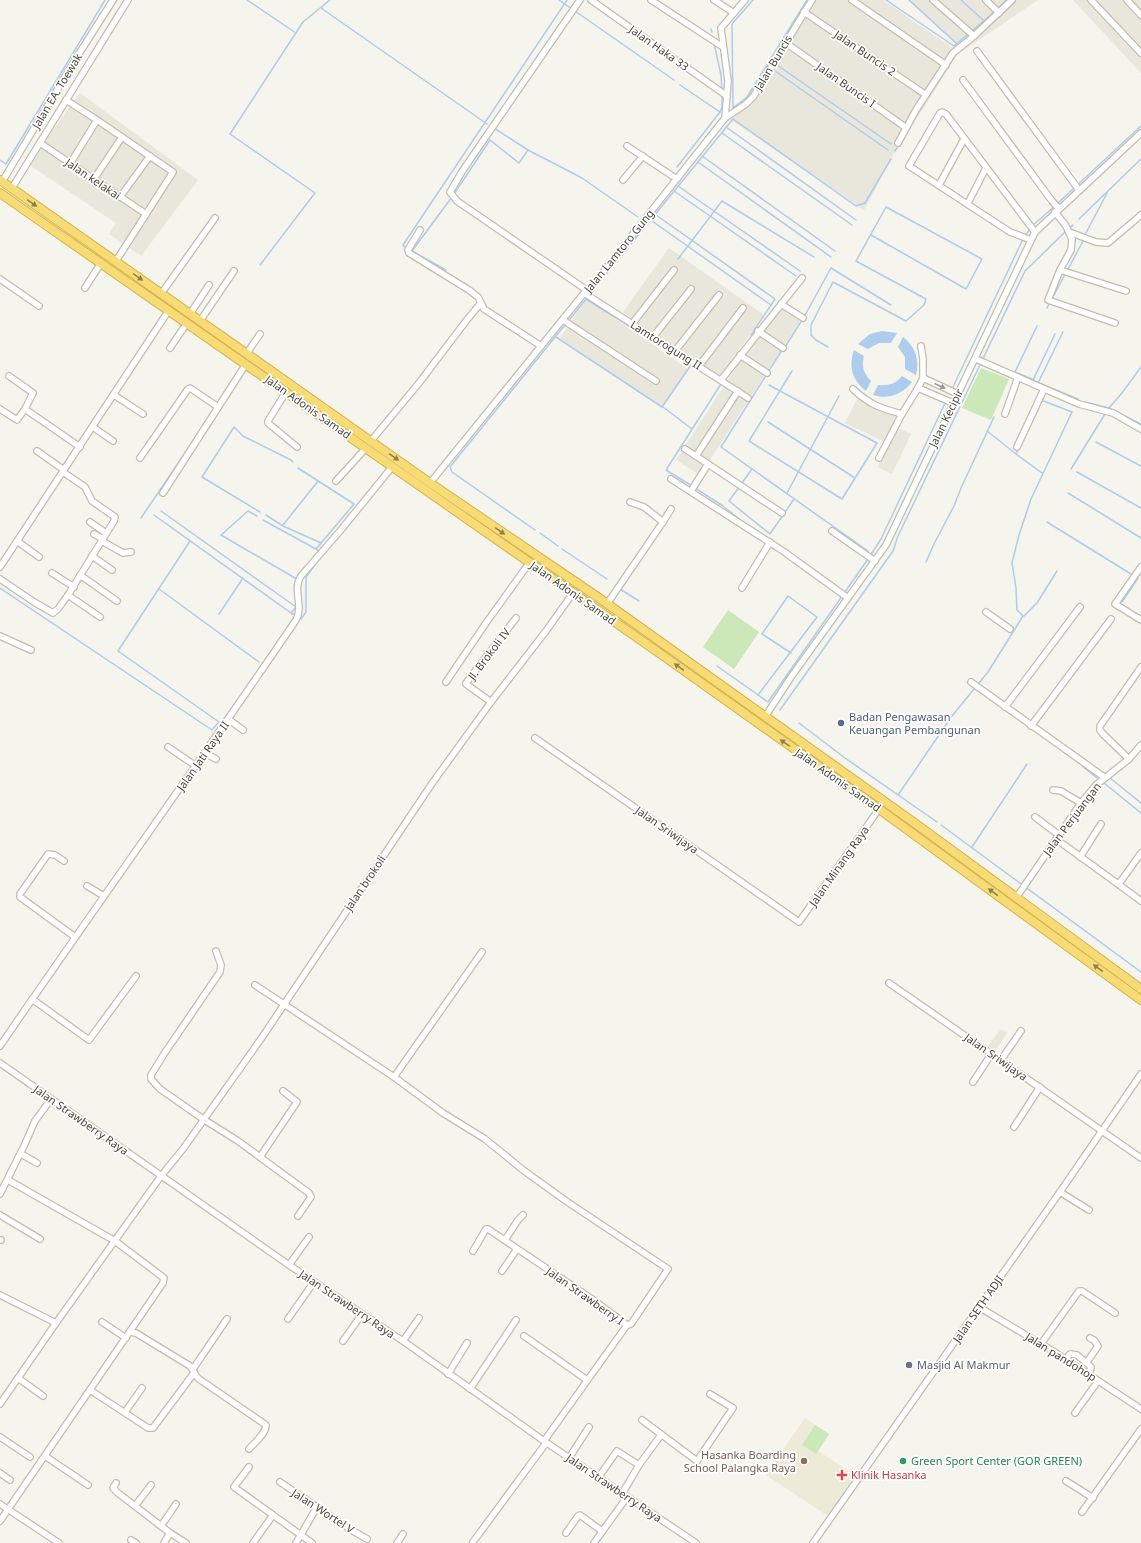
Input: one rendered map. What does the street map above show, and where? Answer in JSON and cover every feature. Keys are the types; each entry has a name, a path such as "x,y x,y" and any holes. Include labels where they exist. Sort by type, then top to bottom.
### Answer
{"highway":[{"path":"1,181 163,291 190,314 202,317 247,353 430,483 606,604 931,836 1016,898 1116,976 1141,989"},
{"name":"Jalan Adonis Samad","path":"0,193 101,262 665,657 1116,976 1141,1000"},
{"path":"665,657 670,650"},
{"path":"926,843 931,836"}],"street":[{"name":"Jalan EA. Toewak","path":"1,181 113,0"},
{"path":"12,188 128,0"},
{"name":"Lamtorogung II","path":"580,0 463,170 450,192 457,201 632,324 748,398"},
{"name":"Jalan Haka 33","path":"591,0 727,96"},
{"path":"651,0 723,47"},
{"path":"714,0 734,13"},
{"path":"725,118 728,81 721,28 745,0"},
{"name":"Jalan Buncis","path":"725,118 746,104 753,97 812,0"},
{"path":"852,0 946,64"},
{"path":"933,0 974,36"},
{"path":"986,0 999,12"},
{"path":"898,142 926,95 957,49 974,36 1012,0"},
{"path":"1091,0 1141,53"},
{"path":"1127,0 1141,15"},
{"name":"Jalan Buncis 2","path":"804,12 926,95"},
{"name":"Jalan Buncis I","path":"786,43 906,127"},
{"path":"977,52 1077,188"},
{"path":"963,80 1056,207 1072,239 1071,250 1060,270 1048,300 1115,323"},
{"path":"66,100 173,172 117,259"},
{"path":"1026,239 1007,230 968,203 909,166 940,113 942,112 946,114 1033,228"},
{"name":"Jalan Lamtoro Gung","path":"430,483 586,292 725,118"},
{"path":"70,164 97,120"},
{"name":"Jalan Kecipir","path":"764,717 871,558 886,545 953,403 980,361 1026,239 1033,228 1141,133"},
{"path":"94,179 122,137"},
{"path":"938,185 964,139"},
{"name":"Jalan kelakai","path":"40,143 146,214"},
{"path":"627,146 677,179"},
{"path":"120,197 150,156"},
{"path":"623,180 642,156"},
{"path":"968,203 986,168"},
{"path":"1069,232 1096,242 1108,243 1141,215"},
{"path":"163,291 215,218"},
{"path":"420,230 408,252 469,290 478,297 480,304 489,312 541,346"},
{"path":"85,288 101,262"},
{"path":"632,324 674,270"},
{"path":"1060,270 1126,291"},
{"path":"202,317 234,271"},
{"path":"720,380 802,278"},
{"path":"0,279 39,306"},
{"path":"190,314 209,285"},
{"path":"653,337 691,289"},
{"path":"675,351 719,295"},
{"path":"371,441 419,383 480,304"},
{"path":"781,304 803,318"},
{"path":"699,366 743,308"},
{"path":"0,567 169,310"},
{"path":"563,320 656,381"},
{"path":"170,348 188,323"},
{"path":"758,331 783,348"},
{"path":"247,353 260,335"},
{"path":"879,458 923,378 921,346"},
{"path":"740,355 767,373"},
{"path":"980,361 1079,404 1113,413 1141,429"},
{"path":"163,493 246,364"},
{"path":"0,409 17,420 25,409 33,393 9,376"},
{"path":"1005,414 1018,377"},
{"path":"923,378 958,394"},
{"path":"140,458 188,389 190,388 218,407"},
{"path":"918,388 953,403"},
{"path":"853,389 873,404 886,410 902,414"},
{"path":"1017,447 1044,389"},
{"path":"696,456 738,391"},
{"path":"286,392 268,421 268,424 297,447"},
{"path":"114,395 143,414"},
{"path":"25,409 80,447"},
{"path":"93,427 113,441"},
{"path":"336,481 366,448"},
{"path":"685,449 782,513"},
{"path":"0,579 52,613 58,609 74,587 114,521 115,517 92,501 84,487 37,451"},
{"path":"693,488 708,464"},
{"name":"Jalan Jati Raya II","path":"0,1046 2,1039 32,999 196,766 296,620 300,610 297,582 300,576 340,531 358,506 392,466"},
{"path":"671,479 693,488 846,596"},
{"path":"630,502 644,507 663,522"},
{"path":"606,604 671,510"},
{"path":"90,522 106,533"},
{"path":"832,531 871,558"},
{"path":"94,534 123,553 131,552"},
{"path":"17,542 39,557"},
{"path":"742,588 770,542"},
{"path":"92,556 112,570"},
{"path":"446,682 530,562"},
{"path":"1141,567 1139,575 1115,604 1141,620"},
{"path":"52,573 74,587"},
{"path":"80,575 117,602"},
{"name":"jalan brokoli","path":"0,1404 161,1176 183,1149 263,1036 433,782 572,593"},
{"path":"68,595 100,617"},
{"path":"1004,707 1080,607"},
{"path":"986,612 1010,629"},
{"name":"Jl. Brokoli IV","path":"491,702 466,683 516,618"},
{"path":"1031,726 1111,619"},
{"path":"0,636 31,650"},
{"path":"1129,759 1103,734 1100,730 1100,726 1141,667"},
{"path":"971,682 1104,778"},
{"path":"228,719 243,730"},
{"name":"Jalan Sriwijaya","path":"535,738 799,922"},
{"name":"Jalan Perjuangan","path":"1016,898 1081,803 1096,785 1129,759 1141,745"},
{"path":"168,747 196,766"},
{"path":"205,753 216,759"},
{"path":"1053,790 1061,791 1081,803"},
{"name":"Jalan Minang Raya","path":"799,922 879,809"},
{"path":"1034,818 1080,857 1141,901"},
{"path":"1080,857 1101,824"},
{"path":"64,861 55,855 48,854 20,896 75,937"},
{"path":"1118,884 1122,881 1141,854"},
{"path":"87,886 104,896"},
{"path":"216,951 221,965 220,972 164,1054 151,1075 151,1079 160,1089 260,1157 311,1195 298,1216"},
{"path":"394,1077 482,952"},
{"path":"32,999 89,1040 136,976"},
{"name":"Jalan Sriwijaya","path":"889,983 1141,1158"},
{"path":"255,985 394,1077 443,1113 486,1139 523,1170 566,1202 668,1269 631,1324 627,1324"},
{"path":"1001,1060 1021,1031"},
{"path":"973,1082 992,1054"},
{"name":"Jalan Strawberry Raya","path":"0,1063 289,1265 403,1341 545,1442 696,1543"},
{"name":"Jalan SETH ADJI","path":"813,1543 1060,1192 1141,1074"},
{"path":"1014,1127 1040,1087"},
{"path":"260,1157 296,1102 283,1091"},
{"path":"0,1193 21,1154 35,1121 51,1099"},
{"path":"21,1154 37,1163"},
{"path":"0,1521 126,1338 163,1283 164,1278 115,1241 8,1180"},
{"path":"1060,1192 1089,1210"},
{"path":"505,1240 523,1214"},
{"path":"0,1215 40,1239"},
{"name":"Jalan Strawberry I","path":"473,1251 486,1229 491,1231 627,1324 474,1542"},
{"path":"289,1265 309,1236"},
{"path":"502,1272 517,1248"},
{"path":"288,1319 314,1282"},
{"path":"1042,1344 1079,1290 1082,1290 1115,1313"},
{"path":"0,1294 56,1323"},
{"name":"Jalan pandohop","path":"979,1307 1066,1359 1141,1410"},
{"path":"343,1341 362,1314"},
{"path":"403,1341 420,1318"},
{"path":"90,1390 148,1428 153,1428 194,1371 227,1319"},
{"path":"470,1389 516,1320"},
{"path":"102,1322 126,1338"},
{"path":"130,1332 136,1333 194,1371 199,1379 266,1425 266,1429 249,1449"},
{"path":"524,1336 587,1380"},
{"path":"1087,1362 1098,1346 1097,1343 1090,1338"},
{"path":"448,1374 467,1343"},
{"path":"1066,1359 1070,1354 1073,1354 1087,1362 1090,1367 1089,1375"},
{"path":"16,1381 44,1396"},
{"path":"1075,1413 1098,1381"},
{"path":"125,1412 142,1388"},
{"path":"642,1420 698,1461 733,1408 710,1394"},
{"path":"569,1458 589,1428"},
{"path":"1082,1512 1141,1429"},
{"path":"594,1543 624,1495 639,1465 661,1435"},
{"path":"0,1437 30,1457"},
{"path":"598,1478 617,1451 621,1452 639,1465"},
{"path":"45,1456 88,1485"},
{"path":"249,1467 234,1487 312,1543"},
{"path":"0,1473 10,1480"},
{"path":"1066,1481 1093,1498"},
{"name":"Jalan Wortel V","path":"280,1482 367,1538"},
{"path":"116,1483 113,1488 118,1493 170,1533 186,1543"},
{"path":"135,1506 151,1485"},
{"path":"0,1504 59,1543"},
{"path":"161,1526 176,1504"},
{"path":"296,1543 317,1507"},
{"path":"253,1543 273,1515"},
{"path":"566,1533 580,1515 602,1531"},
{"path":"164,1543 170,1533"},
{"path":"397,1543 403,1534"}],"shaded area":[{"path":"807,0 883,0 951,47 956,43 909,0 1038,0 958,54 892,157 864,210 731,120"},
{"path":"1073,0 1141,0 1141,73"},
{"path":"80,93 198,180 141,256 109,234 116,223 28,164"},
{"path":"669,248 764,315 718,379 623,312"},
{"path":"586,299 688,369 662,408 560,338"},
{"path":"778,303 802,318 700,475 676,460"},
{"path":"859,395 903,417 898,428 911,434 892,474 878,467 889,444 845,423"},
{"path":"1001,1029 1007,1033 995,1051 988,1046"},
{"name":"Hasanka Boarding School Palangka Raya","path":"805,1418 829,1434 818,1451 855,1475 828,1516 766,1475"}],"green space":[{"path":"981,368 1009,379 991,420 962,408"},
{"path":"728,610 759,632 734,669 703,647"},
{"path":"815,1425 829,1434 816,1454 802,1445"}],"water":[{"path":"882,331 897,333 891,343 879,343 868,349 858,344 870,334"},
{"path":"903,337 911,345 916,354 916,375 905,369 905,357 898,347"},
{"path":"854,350 864,356 864,370 871,381 866,391 858,383 853,373 852,356"},
{"path":"902,376 912,382 900,393 884,397 873,395 878,385 892,384"}],"waterway":[{"path":"0,160 6,164 105,0"},
{"path":"247,0 296,33"},
{"path":"260,265 315,193 230,134 303,22 330,0"},
{"path":"559,0 572,9"},
{"path":"405,247 403,245 567,0"},
{"path":"753,0 732,24 733,108 747,97 807,0"},
{"path":"886,0 954,46 967,35"},
{"path":"909,0 957,44"},
{"path":"961,0 984,21"},
{"path":"999,7 1007,0"},
{"path":"321,8 487,124"},
{"path":"575,11 674,80"},
{"path":"973,30 993,13"},
{"path":"714,43 721,75 722,91"},
{"path":"777,65 891,144"},
{"path":"775,71 888,150"},
{"path":"680,85 720,112"},
{"path":"677,167 720,112 722,107 722,95"},
{"path":"591,293 733,119 856,206 865,203 891,159"},
{"path":"1058,203 1141,126"},
{"path":"726,127 856,220"},
{"path":"494,128 528,150"},
{"path":"722,133 852,225"},
{"path":"454,194 490,140 519,163 528,150 582,178 638,217"},
{"path":"702,156 835,251"},
{"path":"1079,219 1141,159"},
{"path":"698,162 831,257"},
{"path":"678,186 800,271"},
{"path":"674,191 796,276"},
{"path":"1086,233 1107,193"},
{"path":"412,251 452,197"},
{"path":"678,259 722,201 814,257"},
{"path":"1032,226 1055,206"},
{"path":"828,347 816,340 811,335 811,325 833,282 906,321 924,305 926,299 856,261 886,207 982,259 966,289 871,235"},
{"path":"656,215 775,299 751,335"},
{"path":"652,221 771,305"},
{"path":"1069,229 1073,225"},
{"path":"1025,236 1030,229"},
{"path":"780,710 893,551 898,536 1025,271 1066,231"},
{"path":"952,389 1023,239"},
{"path":"1067,271 1083,241"},
{"path":"412,251 446,270"},
{"path":"804,317 831,268 891,305"},
{"path":"1052,299 1065,274"},
{"path":"570,319 586,299 717,381"},
{"path":"1047,308 1050,302"},
{"path":"785,347 802,320"},
{"path":"535,530 452,472 450,467 564,326"},
{"path":"1034,380 1015,372 1037,326"},
{"path":"1038,383 1063,332"},
{"path":"1033,380 1055,334"},
{"path":"556,337 662,407 691,365"},
{"path":"782,350 721,447 868,551"},
{"path":"1109,408 1141,367"},
{"path":"769,385 780,391 877,443 842,499 749,441 792,371"},
{"path":"692,486 666,470 721,384 720,383"},
{"path":"1039,383 1078,399"},
{"path":"787,493 839,396"},
{"path":"898,795 952,716 988,672 1023,616 1017,610 1016,588 1012,563 1019,535 1031,499 1072,412 1041,400"},
{"path":"870,556 881,539 946,401"},
{"path":"1085,402 1109,408 1141,424"},
{"path":"663,407 692,429"},
{"path":"1071,469 1105,414"},
{"path":"926,562 954,506 994,417"},
{"path":"768,422 855,478"},
{"path":"260,512 202,477 234,427 243,436 293,462"},
{"path":"987,431 1016,454 1020,447"},
{"path":"141,518 198,434"},
{"path":"1096,442 1141,466"},
{"path":"1016,454 1042,473"},
{"path":"298,468 354,504 316,549 320,552"},
{"path":"742,483 752,469"},
{"path":"1077,472 1141,508"},
{"path":"283,525 318,481"},
{"path":"740,486 729,501 770,534 794,499"},
{"path":"695,488 723,506 743,522"},
{"path":"1068,493 1141,538"},
{"path":"161,511 296,607 291,613 296,616"},
{"path":"257,516 248,511 221,535 295,578"},
{"path":"154,515 291,613"},
{"path":"266,515 283,526 321,543"},
{"path":"263,520 316,549"},
{"path":"1047,522 1131,574"},
{"path":"540,533 558,546"},
{"path":"0,588 212,730 219,722 118,651 190,541"},
{"path":"562,549 607,579"},
{"path":"299,618 301,619 306,612 306,577 323,554"},
{"path":"717,666 768,702 868,559"},
{"path":"1024,616 1037,603 1057,571"},
{"path":"219,614 243,578"},
{"path":"1122,602 1138,578"},
{"path":"159,589 259,662"},
{"path":"620,589 639,601"},
{"path":"758,695 817,617 788,596 762,634 791,653"},
{"path":"799,723 845,758 937,822"},
{"path":"1036,725 1103,773"},
{"path":"972,847 1027,764"},
{"path":"1082,766 1097,778"},
{"path":"1110,778 1141,803"},
{"path":"1104,783 1141,813"},
{"path":"941,825 1141,972"}],"place":[{"name":"Badan Pengawasan Keuangan Pembangunan","path":"841,723"},
{"name":"Masjid Al Makmur","path":"909,1365"},
{"name":"Hasanka Boarding School Palangka Raya","path":"804,1461"},
{"name":"Green Sport Center (GOR GREEN)","path":"903,1461"},
{"name":"Klinik Hasanka","path":"842,1475"}]}
